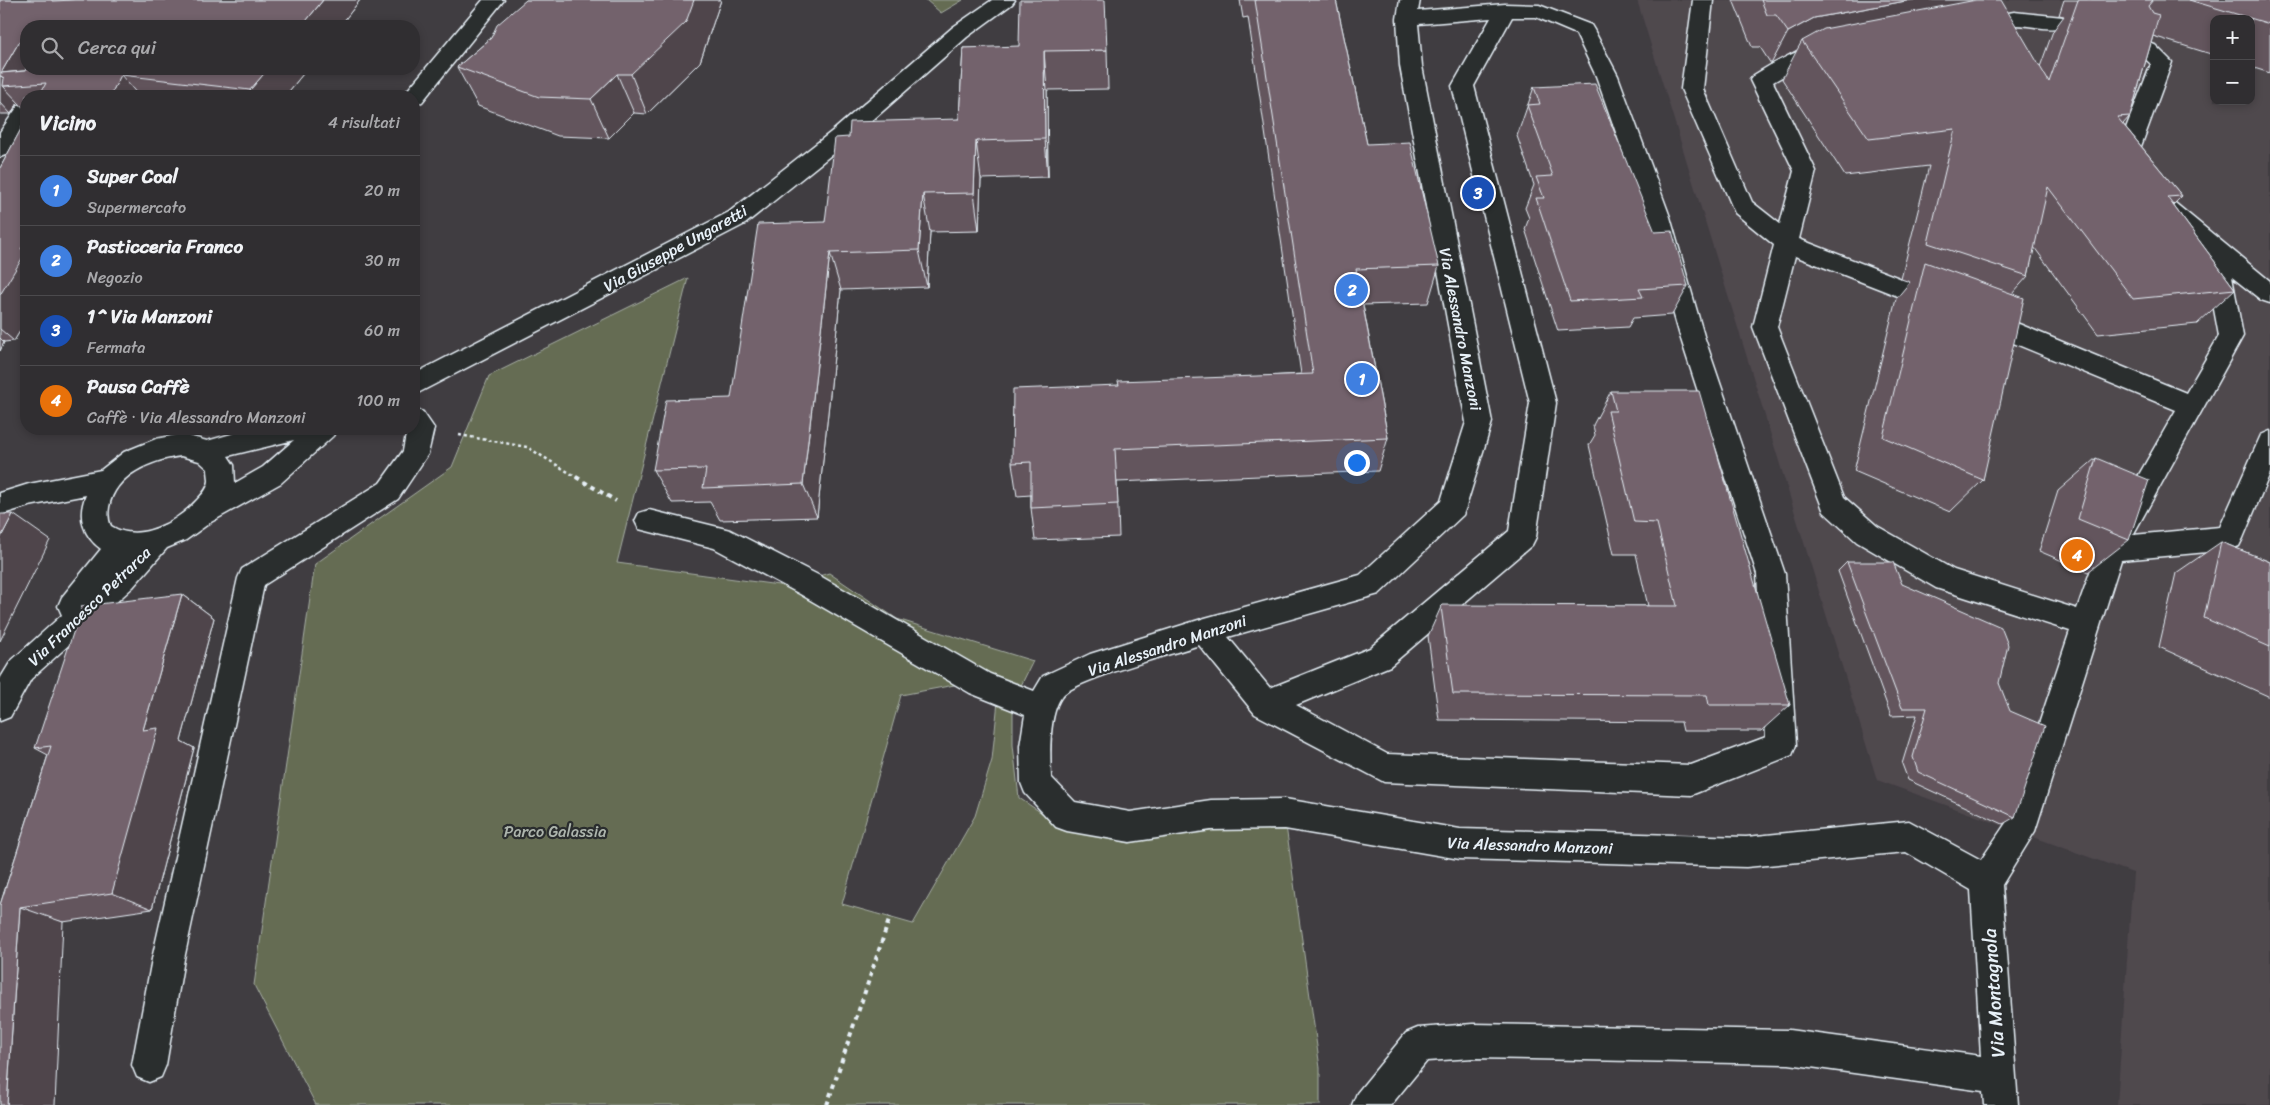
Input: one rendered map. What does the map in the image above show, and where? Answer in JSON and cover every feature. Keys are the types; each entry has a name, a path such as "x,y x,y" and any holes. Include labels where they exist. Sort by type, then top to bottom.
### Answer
{"street":[{"path":"420,90 494,0"},
{"name":"Via Giuseppe Ungaretti","path":"420,382 737,218 843,134 960,32 1005,0"},
{"path":"1703,0 1692,89 1743,206 1787,243 1994,324 2192,406"},
{"path":"1205,630 1265,704 1384,768 1691,780 1782,745 1771,574 1692,336 1658,217 1607,76 1584,30 1540,11 1408,9"},
{"name":"Via Alessandro Manzoni","path":"1408,9 1411,66 1479,422 1454,507 1369,585 1205,630 1090,667 1053,685 1042,707 1035,746 1036,783 1067,816 1130,827 1210,815 1284,814 1460,844 1746,852 1909,836 1986,881"},
{"path":"1265,704 1380,657 1522,537 1543,403 1463,86 1505,10"},
{"path":"1965,22 2014,18 2056,22"},
{"path":"2130,46 2148,50 2162,62 2121,169 2215,251 2270,294"},
{"path":"1845,50 1797,59 1761,80 1805,171 1765,327 1833,504 1867,534 1946,579 2086,624"},
{"path":"0,149 20,120"},
{"path":"1986,881 2018,831 2111,549 2231,336 2215,251"},
{"path":"210,451 266,435"},
{"path":"205,513 272,475 317,435"},
{"path":"149,1065 170,950 252,578 388,490 415,454 416,435"},
{"name":"Via Francesco Petrarca","path":"181,437 210,451 222,468 222,481 218,496 205,513 175,534 157,541 137,544 120,543 102,534 94,522 93,514 100,491 108,480 135,458 181,437"},
{"path":"2111,549 2229,538 2270,442"},
{"name":"Via Francesco Petrarca","path":"0,504 30,495 108,480"},
{"path":"649,521 720,538 810,585 980,684 1042,707"},
{"name":"Via Francesco Petrarca","path":"21,670 123,578 157,541"},
{"name":"Via Francesco Petrarca","path":"0,707 21,670 115,552"},
{"name":"Via Montagnola","path":"1986,881 1999,1090"},
{"path":"1369,1105 1418,1045 1473,1041 1789,1047 1999,1090"}],"path":[{"path":"420,425 527,447 649,521"},
{"path":"827,1105 890,917"}],"shaded area":[{"path":"1637,0 2270,0 2270,1105 2117,1105 2133,873 1877,780"}],"green space":[{"path":"926,0 963,0 941,13"},
{"name":"Parco Galassia","path":"688,278 617,563 786,586 829,573 897,619 1033,661 1013,702 1013,745 1019,798 1063,827 1129,843 1221,826 1286,826 1320,1068 1320,1105 316,1105 254,985 315,564 452,467 489,376","holes":["965,683 998,701 992,760 975,816 913,924 842,904 901,695"]}],"building":[{"path":"0,0 323,0 307,20 20,20 20,42 1,73 20,71 20,75 121,75 113,90 42,90 46,83 3,86 4,78 0,76"},
{"path":"526,0 694,0 686,22 631,74 617,74 591,99 539,97 457,67 491,38 497,25"},
{"path":"1020,0 1105,0 1107,50 1044,51 1045,139 976,141 974,193 923,194 919,250 830,253 803,484 703,488 706,469 653,470 666,400 731,398 758,224 825,222 835,138 849,137 850,122 959,119 963,48 1019,46"},
{"path":"1255,0 1336,0 1367,144 1410,142 1439,266 1356,269 1388,438 1115,449 1118,504 1031,508 1031,462 1012,463 1013,389 1119,385 1118,381 1313,374"},
{"path":"1761,0 1911,0 1814,18 1788,32 1776,15 1767,15"},
{"path":"1976,0 2001,0 2049,82 2078,0 2153,0 2148,6 2152,13 2159,15 2130,116 2117,117 2182,196 2167,197 2235,289 2133,299 2048,187 2028,276 1928,243 1955,129 1869,139 1802,41 1824,29"},
{"path":"2189,0 2270,0 2270,24 2255,20 2255,15 2240,15"},
{"path":"121,75 263,75 250,90"},
{"path":"1595,84 1655,232 1672,231 1688,286 1639,289 1643,297 1570,301 1536,198 1544,198 1536,177 1553,176 1527,105 1540,104 1534,87"},
{"path":"20,131 20,262 0,295 0,168"},
{"path":"1925,262 2024,298 1983,480 1883,437"},
{"path":"1611,391 1699,391 1790,705 1709,705 1707,695 1453,694 1441,607 1443,605 1677,606 1657,523 1634,522 1608,411 1616,411"},
{"path":"2096,458 2149,480 2129,540 2078,519"},
{"path":"0,514 13,514 0,539"},
{"path":"2221,542 2270,562 2270,647 2204,618"},
{"path":"1847,562 1893,562 1902,584 2001,627 2008,645 1999,683 2010,711 2045,726 2015,817 1918,772 1913,757 1927,708 1902,708"},
{"path":"182,594 143,730 158,728 112,893 20,907 7,1105 0,1105 0,905 51,746 35,748 82,606"}],"place":[{"name":"1^ Via Manzoni","path":"1478,193"},
{"name":"Pasticceria Franco","path":"1352,290"},
{"name":"Super Coal","path":"1362,379"},
{"name":"Pausa Caffè","path":"2077,555"}]}
